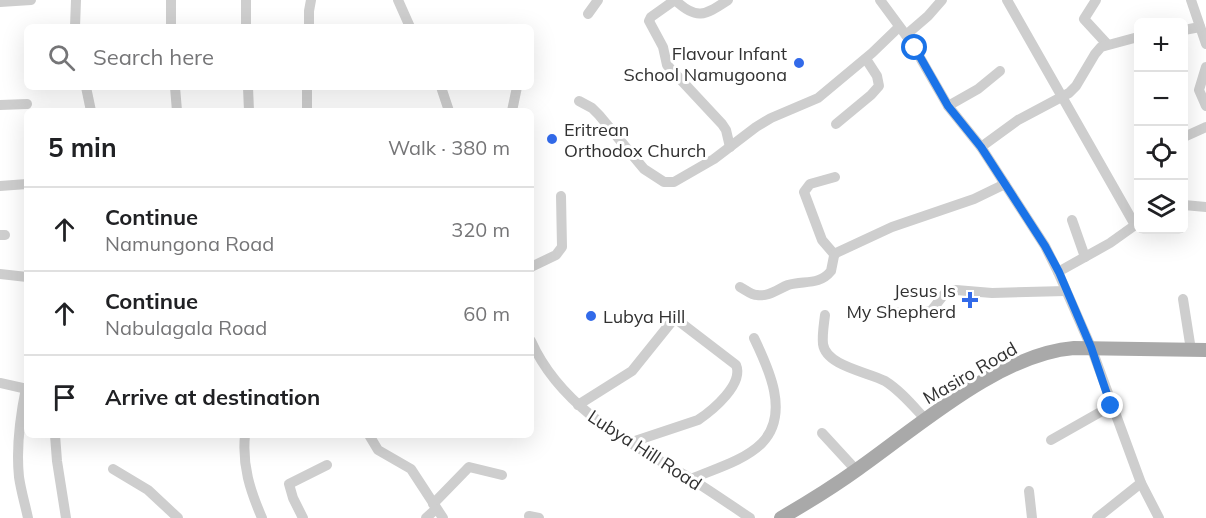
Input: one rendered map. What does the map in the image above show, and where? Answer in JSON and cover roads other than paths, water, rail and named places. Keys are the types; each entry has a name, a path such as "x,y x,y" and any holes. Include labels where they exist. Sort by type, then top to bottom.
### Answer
{"main road":[{"name":"Masiro Road","path":"781,518 856,470 978,385 1019,363 1064,349 1091,347 1206,350"}],"street":[{"path":"0,2 31,0"},
{"path":"75,24 76,0"},
{"path":"171,24 172,0"},
{"path":"246,0 246,24"},
{"path":"309,24 311,0"},
{"path":"398,0 409,24"},
{"path":"588,14 598,0"},
{"path":"728,0 703,14 694,14 675,0 651,17 649,21 663,47 667,66 722,124 726,130 730,147"},
{"path":"880,0 948,106 981,147 1045,246 1059,272 1091,347 1141,483 1159,518"},
{"path":"579,101 592,108 644,168 664,182 674,182 695,171 771,118 818,98 902,31 928,16 942,0"},
{"path":"1007,0 1134,219"},
{"path":"1096,0 1084,19 1107,44"},
{"path":"1191,0 1206,44"},
{"path":"1188,29 1200,27"},
{"path":"981,147 1018,120 1069,93 1076,86 1095,54 1107,44 1134,38"},
{"path":"836,124 879,86 877,76 866,59"},
{"path":"1206,67 1199,90 1206,106"},
{"path":"948,106 978,89 1000,71"},
{"path":"87,90 90,108"},
{"path":"175,90 177,108"},
{"path":"248,90 249,108"},
{"path":"307,90 307,108"},
{"path":"442,90 451,108"},
{"path":"513,108 516,90"},
{"path":"1069,93 1078,122"},
{"path":"0,105 27,104"},
{"path":"1188,135 1206,127"},
{"path":"834,254 822,240 804,192 810,184 835,177"},
{"path":"0,186 24,184"},
{"path":"834,254 892,227 957,206 1005,184"},
{"path":"534,266 556,255 562,247 561,196"},
{"path":"1188,205 1206,207"},
{"path":"1072,220 1085,258"},
{"path":"1059,272 1134,226"},
{"path":"740,287 753,295 765,295 791,284 821,280 831,271 834,254"},
{"path":"0,274 24,277"},
{"path":"882,312 918,313 931,310 946,292 1066,291"},
{"path":"1183,299 1191,350"},
{"path":"825,315 823,343 830,356 838,363 886,382 904,396 926,420"},
{"path":"578,405 632,371 676,319 736,365 738,373 732,386 708,413 698,420 629,443"},
{"path":"691,479 744,456 761,444 772,430 775,405 773,387 768,368 754,338"},
{"name":"Lubya Hill Road","path":"534,346 555,380 578,405 629,443 691,479 750,518"},
{"path":"534,359 542,362"},
{"path":"0,383 24,388"},
{"path":"24,401 19,433 18,464 28,518"},
{"path":"1051,440 1111,406"},
{"path":"822,433 856,470"},
{"path":"55,438 66,518"},
{"path":"245,438 243,457 247,480 262,518"},
{"path":"371,438 378,450 411,469 437,510"},
{"path":"303,518 289,484 327,465"},
{"path":"426,518 437,510 469,467 502,475"},
{"path":"112,469 148,490 178,518"},
{"path":"1097,518 1141,483"},
{"path":"1029,491 1032,518"}],"place":[{"name":"Flavour Infant School Namugoona","path":"799,63"},
{"name":"Eritrean Orthodox Church","path":"552,139"},
{"name":"Jesus Is My Shepherd","path":"970,300"},
{"name":"Lubya Hill","path":"591,316"}]}
